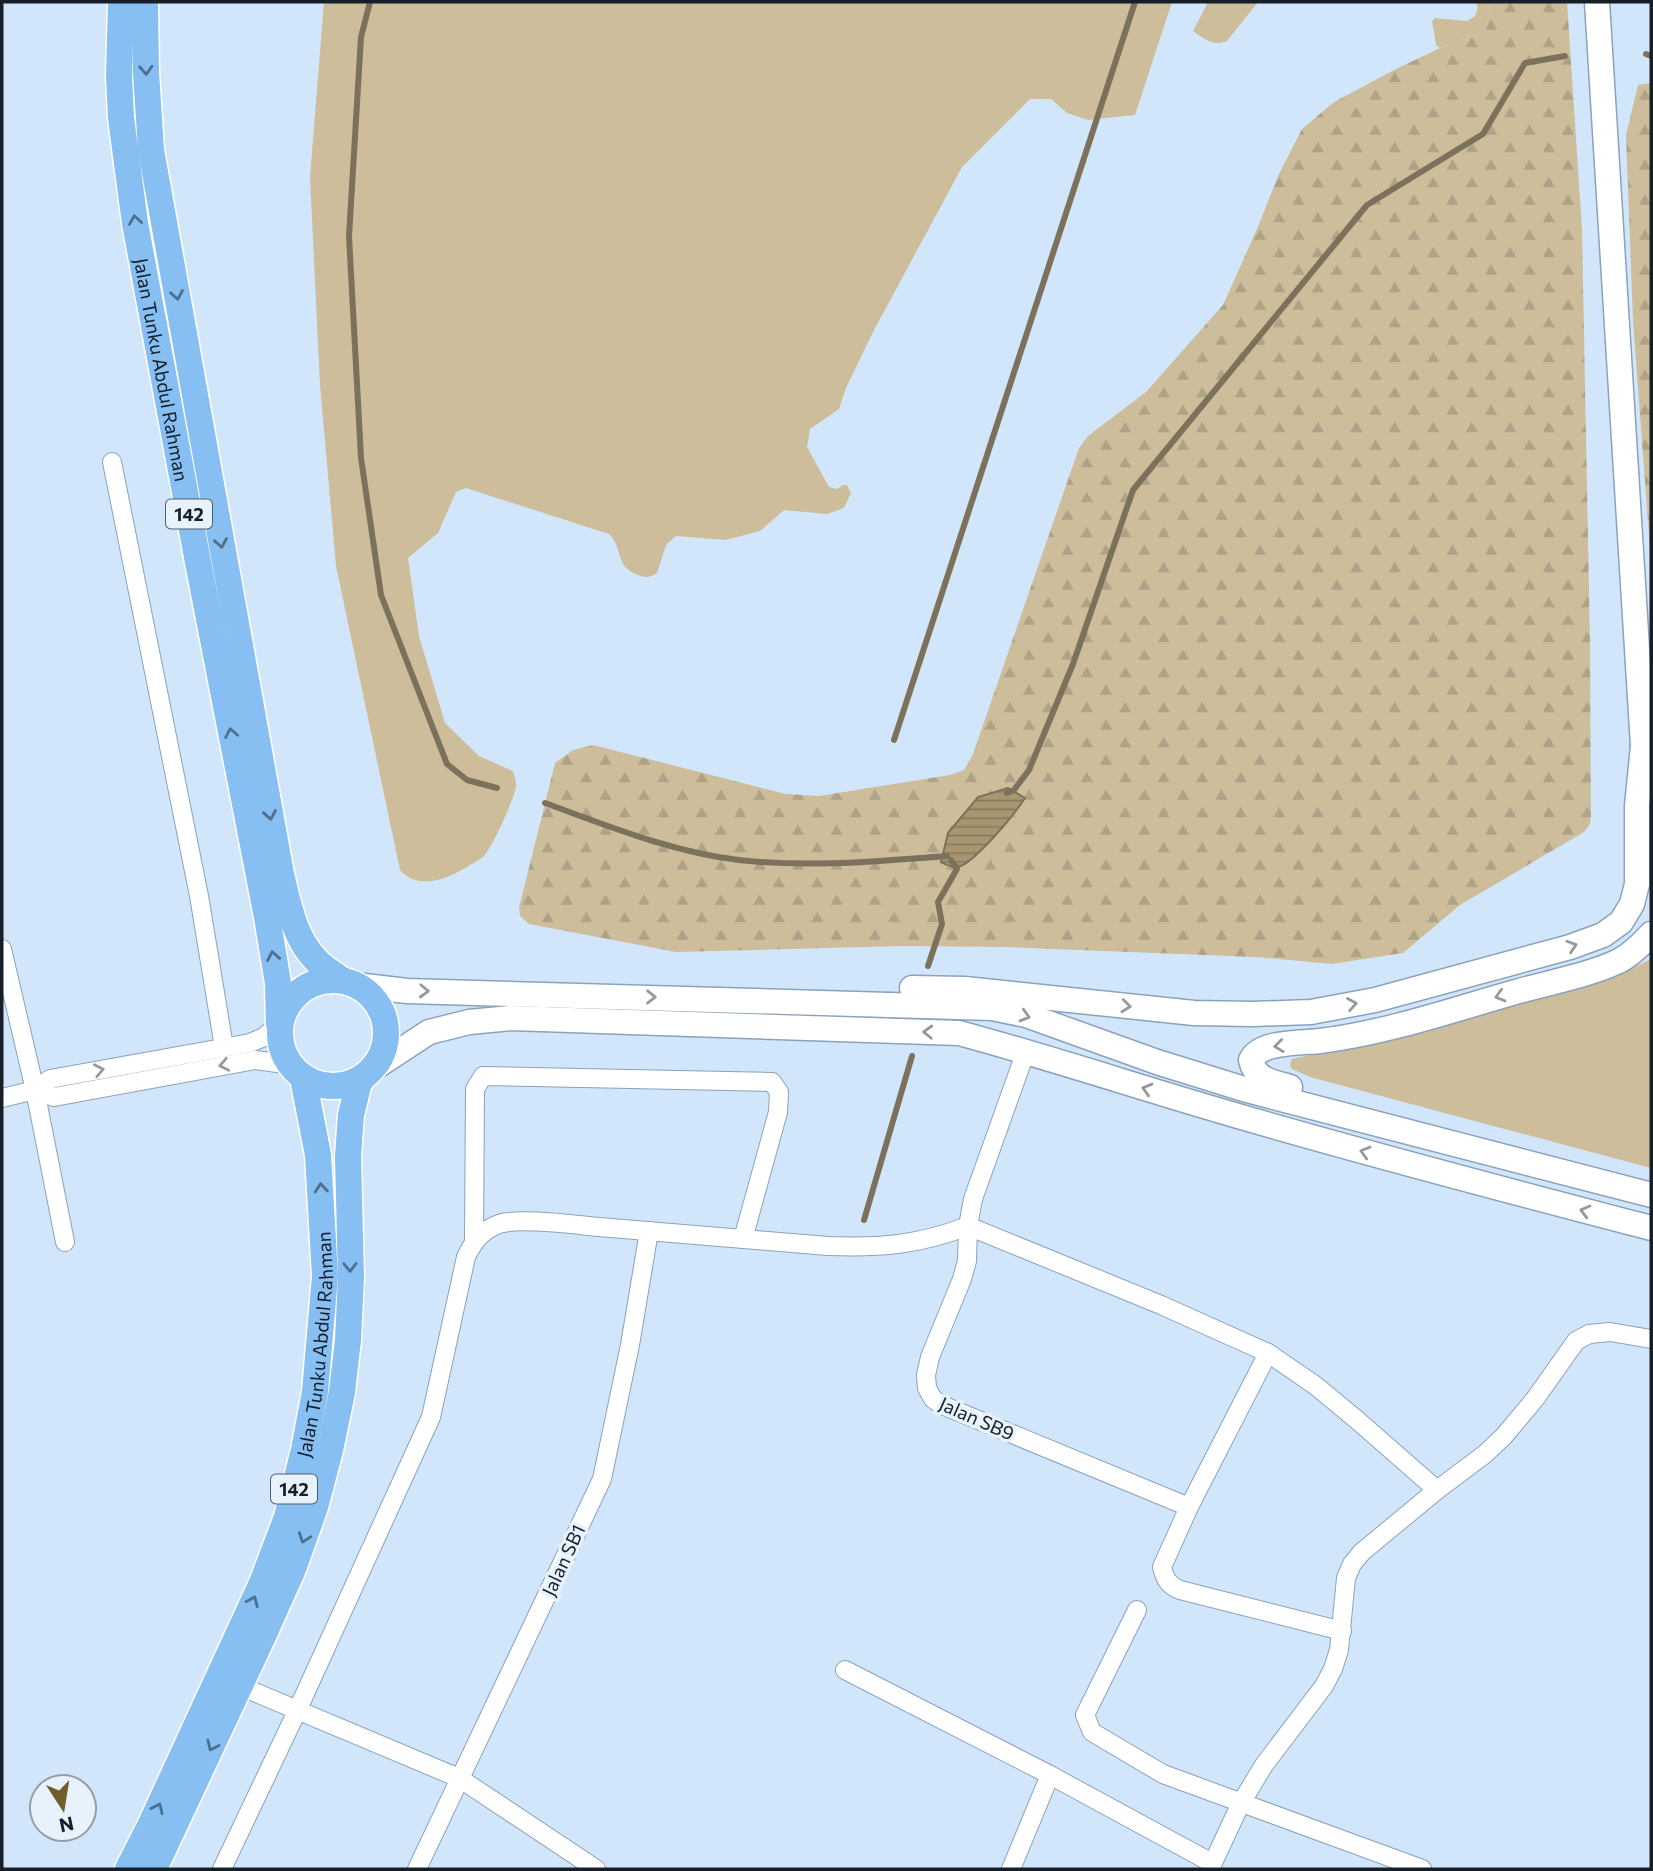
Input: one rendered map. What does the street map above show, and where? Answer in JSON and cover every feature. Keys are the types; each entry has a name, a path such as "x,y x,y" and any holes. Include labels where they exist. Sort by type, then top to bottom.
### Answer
{"main road":[{"name":"Jalan Tunku Abdul Rahman","path":"145,2 151,150 281,874 292,918 303,943 316,961 349,983"},
{"path":"1597,2 1643,746 1651,785"},
{"name":"Jalan Tunku Abdul Rahman","path":"117,7 121,118 135,223 267,917 278,983 279,1024"},
{"path":"716,998 842,987 965,989 1194,1013 1253,1014 1311,1012 1437,985 1570,947 1603,935 1621,922 1632,904 1637,884 1637,806 1643,746"},
{"path":"1651,934 1637,949 1618,961 1584,973 1391,1027 1336,1039 1262,1049 1254,1054 1251,1060 1256,1074 1278,1084 1526,1152 1651,1195"},
{"path":"279,1024 285,1008 295,994 309,985 325,980 421,991 992,1008 1026,1015 1157,1062 1247,1090 1651,1195"},
{"name":"142","path":"349,983 370,994 380,1006 386,1022 382,1054 368,1073"},
{"path":"297,1072 317,1085 347,1085 429,1032 469,1022 511,1018 959,1033 1253,1121 1651,1228"},
{"name":"142","path":"279,1024 283,1054 297,1072"},
{"name":"Jalan Tunku Abdul Rahman","path":"128,1869 262,1583 287,1517 304,1450 315,1392 325,1276 318,1155 297,1072"},
{"name":"Jalan Tunku Abdul Rahman","path":"154,1869 293,1569 315,1507 330,1450 348,1340 351,1277 351,1115 359,1082 368,1073"}],"street":[{"path":"112,462 199,896 224,1047"},
{"path":"2,949 35,1090 65,1242"},
{"path":"2,1098 35,1090 50,1079 250,1044 264,1037 279,1024"},
{"path":"968,1226 980,1176 1026,1051"},
{"path":"35,1090 54,1097 255,1060 297,1072"},
{"path":"474,1241 475,1089 483,1076 772,1082 779,1092 778,1112 743,1239"},
{"path":"222,1869 431,1417 466,1257 474,1241 497,1224 512,1221 870,1248 907,1244 968,1226 1161,1305 1268,1353 1326,1394 1437,1490"},
{"name":"Jalan SB9","path":"968,1226 967,1261 962,1279 930,1357 926,1375 933,1399 1189,1507"},
{"name":"Jalan SB1","path":"417,1869 602,1479 649,1231"},
{"path":"845,1670 1050,1775 1211,1866 1241,1803 1264,1765 1324,1686 1333,1669 1342,1631 1346,1578 1352,1564 1362,1552 1504,1436 1535,1399 1576,1341 1589,1334 1610,1332 1651,1339"},
{"path":"1268,1353 1189,1507 1162,1567 1167,1581 1180,1590 1342,1631"},
{"path":"1137,1610 1085,1715 1091,1732 1163,1774 1422,1869"},
{"path":"240,1686 459,1778 596,1869"},
{"path":"1011,1869 1050,1775"}],"green space":[{"path":"324,2 1172,2 1135,115 1088,120 1067,113 1051,99 1030,99 962,167 873,332 839,409 810,429 807,447 829,487 837,489 847,485 851,493 844,508 827,514 784,510 760,531 726,540 676,536 666,545 657,573 646,577 629,571 609,534 466,488 456,492 438,533 408,558 419,636 445,723 479,756 513,771 516,785 502,823 484,856 435,881 416,880 400,870 336,566 320,385 310,177"},
{"path":"1208,2 1258,2 1227,41 1217,43 1193,31"},
{"path":"1475,2 1490,2 1487,27 1483,32 1440,48 1436,45 1432,21 1435,18 1467,21 1475,16 1478,7"},
{"path":"1490,2 1567,2 1582,230 1591,814 1590,824 1584,832 1460,905 1403,953 1332,964 1255,957 1005,947 902,946 676,952 529,924 520,916 519,908 555,763 573,750 593,745 786,794 819,796 950,775 964,770 973,754 1079,448 1088,436 1146,392 1223,305 1279,174 1302,129 1334,102 1440,48 1483,32 1487,27"},
{"path":"1651,83 1651,562 1633,321 1626,135 1638,85"},
{"path":"1651,959 1651,1168 1310,1077 1292,1069 1290,1065 1292,1059 1395,1036 1625,972"}],"shaded area":[{"path":"1008,788 1025,798 996,835 961,866 953,867 941,862 948,833 978,797"}],"waterway":[{"path":"370,2 361,37 349,236 361,458 381,595 447,764 467,780 497,788"},
{"path":"894,740 1135,2"},
{"path":"1646,54 1651,56"},
{"path":"1007,793 1014,790 1029,770 1073,664 1133,490 1367,205 1483,134 1525,63 1565,56"},
{"path":"545,803 665,845 739,860 817,864 947,856"},
{"path":"928,966 942,924 938,902 957,869 951,860"},
{"path":"864,1220 912,1056"}]}
